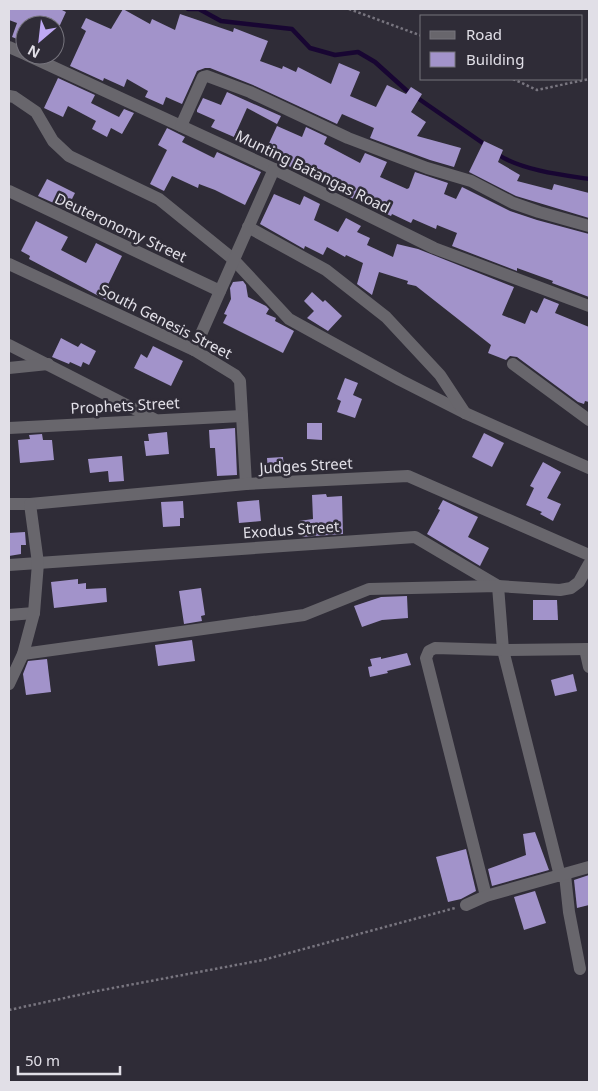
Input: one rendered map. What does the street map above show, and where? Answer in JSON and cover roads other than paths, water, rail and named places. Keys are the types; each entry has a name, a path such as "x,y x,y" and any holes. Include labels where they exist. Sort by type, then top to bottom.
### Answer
{"street":[{"name":"Munting Batangas Road","path":"48,65 274,169 434,248 589,306"},
{"path":"181,126 203,77 207,76 250,92 348,138 427,168 471,181 513,203 589,226"},
{"path":"9,96 14,97 36,112 53,141 69,156 159,199 233,260 288,320 465,413 589,468"},
{"path":"194,350 274,169"},
{"name":"Deuteronomy Street","path":"9,191 220,291"},
{"path":"248,227 326,270 386,317 440,375 465,413"},
{"name":"South Genesis Street","path":"9,264 194,350 235,374 240,381 246,484"},
{"path":"9,346 48,364 154,420"},
{"path":"9,368 48,364"},
{"path":"513,364 589,420"},
{"name":"Prophets Street","path":"9,428 242,416"},
{"name":"Judges Street","path":"9,504 30,504 246,484 408,476 589,555"},
{"path":"10,678 23,654 34,614 38,563 30,504"},
{"name":"Exodus Street","path":"9,565 415,537 498,586"},
{"path":"23,654 304,615 369,590 498,586 560,590 571,588 578,582 589,564"},
{"path":"498,586 503,650 562,876 580,969"},
{"path":"9,615 34,614"},
{"path":"486,896 426,658 429,651 435,648 503,650 587,649 589,667"},
{"path":"466,905 486,896 589,867"}],"waterway":[{"path":"188,9 199,9 221,21 292,29 310,48 335,55 358,52 375,62 406,90 487,146"},
{"path":"497,154 529,168 589,179"}]}
